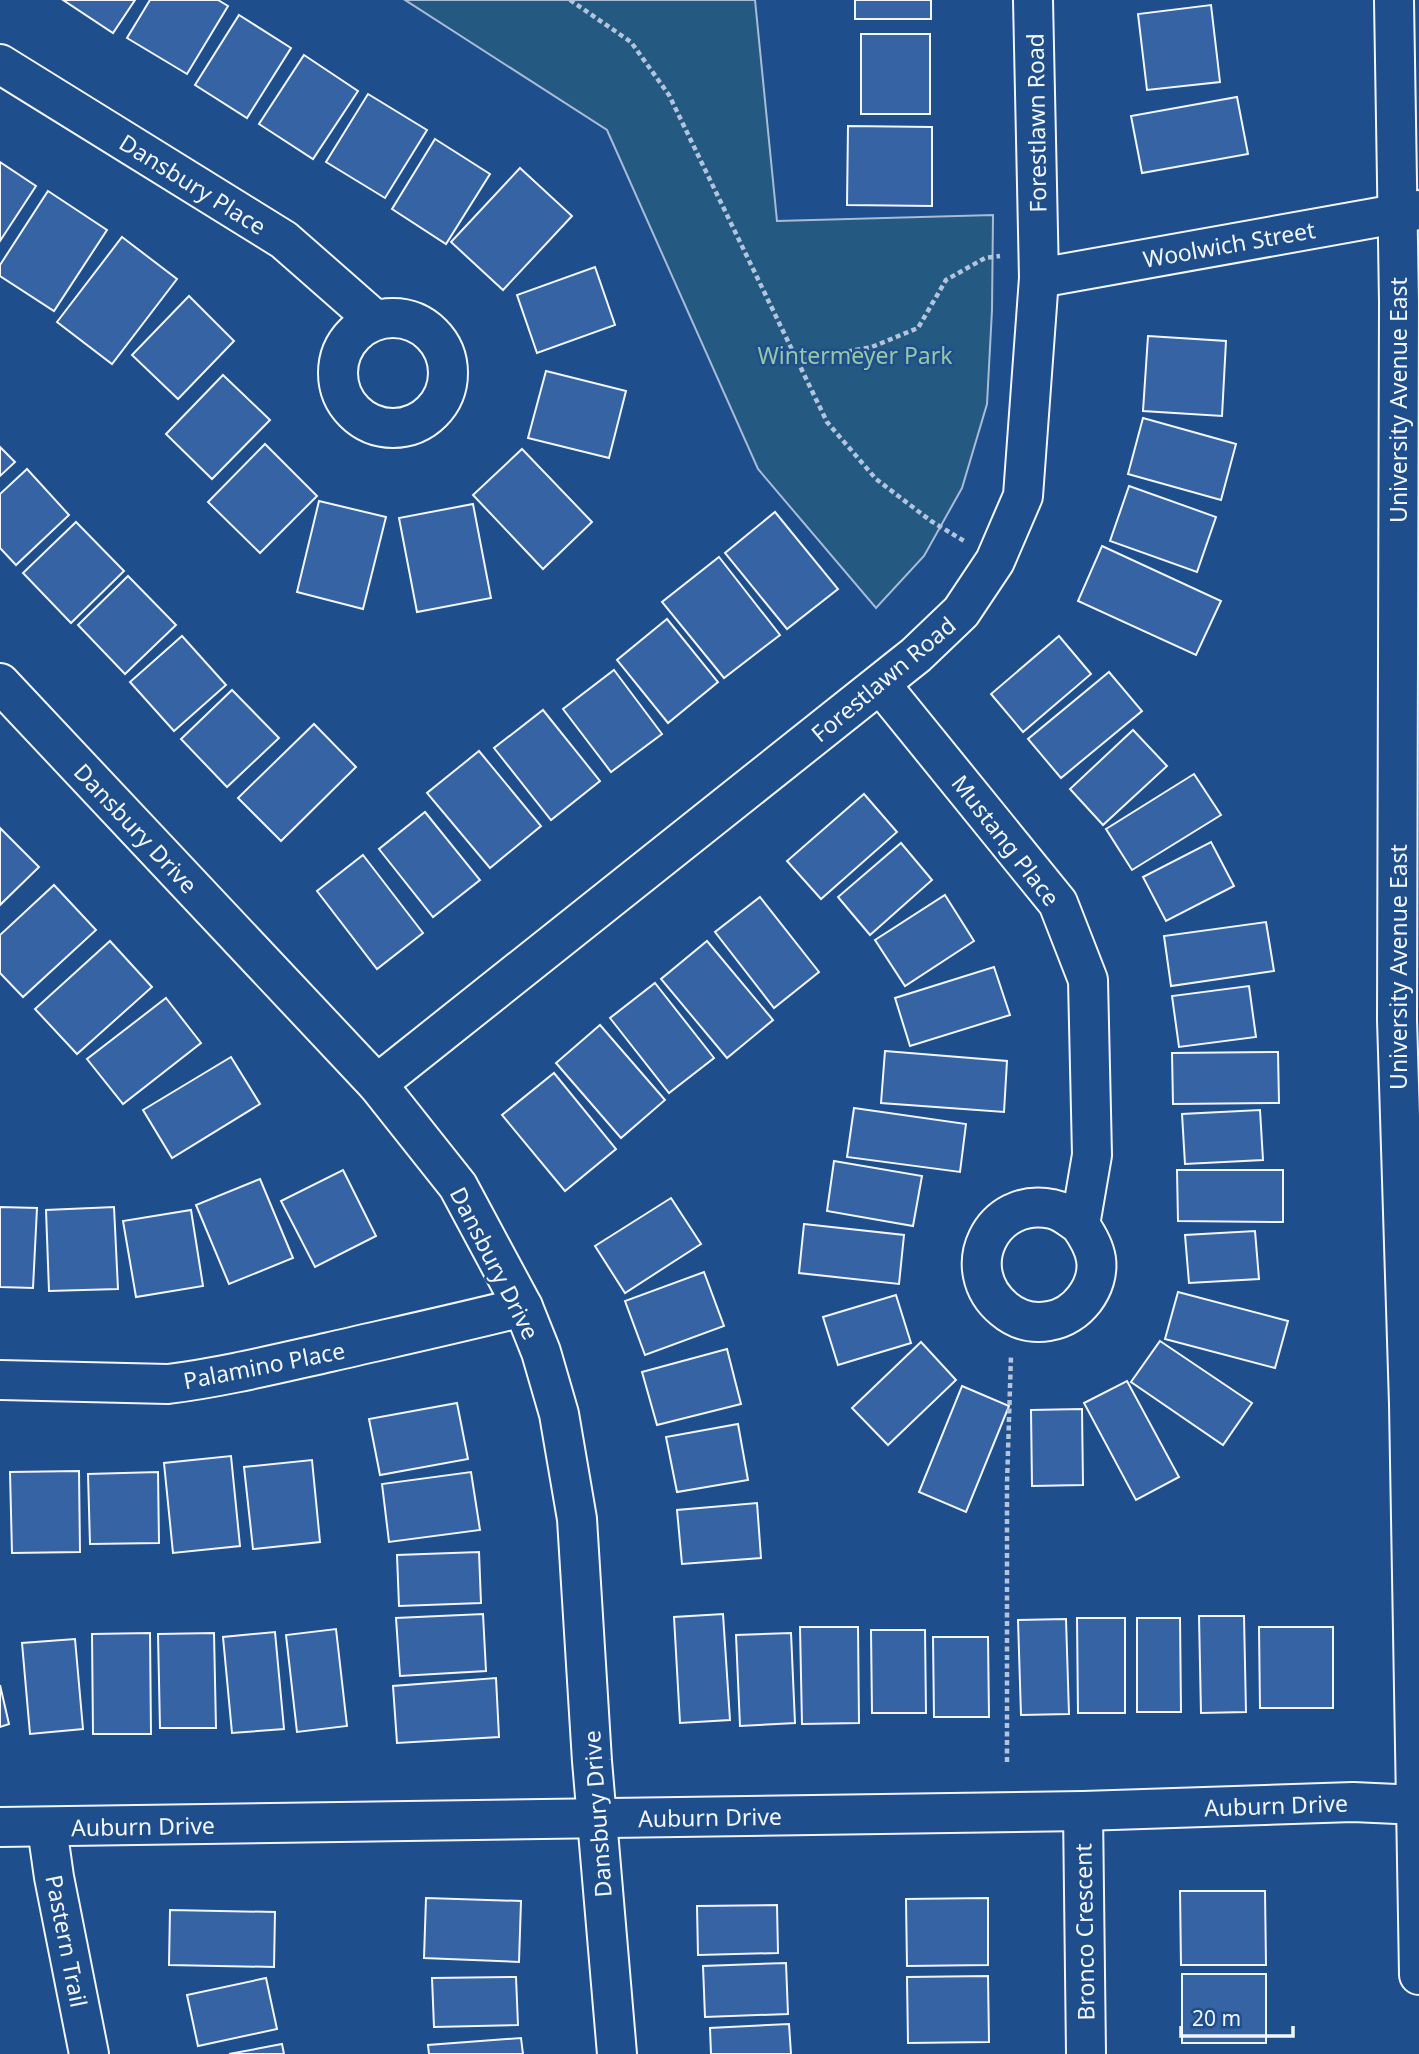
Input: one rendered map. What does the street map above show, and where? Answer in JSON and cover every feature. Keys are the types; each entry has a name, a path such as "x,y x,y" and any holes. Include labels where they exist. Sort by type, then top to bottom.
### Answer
{"street":[{"name":"Forestlawn Road","path":"377,1084 881,685 961,612 995,561 1023,496 1038,278 1033,0"},
{"name":"University Avenue East","path":"1394,0 1408,212 1399,302 1396,1020 1414,1404 1419,1975"},
{"name":"Dansbury Place","path":"0,64 284,240 375,320"},
{"name":"Woolwich Street","path":"1038,278 1408,212"},
{"name":"Dansbury Drive","path":"0,683 377,1084 458,1186 523,1307 541,1352 559,1415 577,1518 597,1818 617,2054"},
{"name":"Mustang Place","path":"881,685 1058,903 1088,980 1092,1155 1080,1225"},
{"path":"1032,1208 1052,1209 1080,1225 1090,1239 1096,1258 1096,1274 1089,1293 1077,1308 1052,1321 1031,1322 1012,1316 993,1300 981,1273 982,1253 987,1239 999,1223 1016,1212 1032,1208"},
{"name":"Palamino Place","path":"0,1380 168,1384 192,1381 233,1374 523,1307"},
{"name":"Auburn Drive","path":"0,1827 1083,1811 1353,1802 1418,1805"},
{"name":"Bronco Crescent","path":"1083,1811 1086,2054"},
{"name":"Pastern Trail","path":"47,1828 89,2054"}],"path":[{"path":"570,0 631,42 669,94 827,422 876,479 931,521 995,561"},
{"path":"797,361 872,347 918,328 946,280 985,258 1009,255"},
{"path":"1007,1762 1007,1484 1012,1316"}],"green space":[{"name":"Wintermeyer Park","path":"405,0 755,0 777,221 993,215 987,404 962,488 924,556 876,608 758,469 607,130"}],"building":[{"path":"63,0 135,0 113,33"},
{"path":"150,0 218,0 228,6 187,74 127,38"},
{"path":"855,0 931,0 931,19 855,19"},
{"path":"1211,5 1220,82 1147,90 1138,14"},
{"path":"239,15 291,48 247,118 195,85"},
{"path":"861,34 930,34 930,114 861,114"},
{"path":"304,55 358,91 313,159 259,124"},
{"path":"368,94 427,130 385,198 326,162"},
{"path":"1237,97 1248,154 1142,173 1131,116"},
{"path":"848,126 932,127 932,206 847,205"},
{"path":"435,139 490,174 446,244 392,209"},
{"path":"0,162 36,186 0,241"},
{"path":"520,168 572,216 503,290 451,242"},
{"path":"48,191 107,230 54,311 0,276 0,265"},
{"path":"122,237 177,279 112,364 57,322"},
{"path":"595,267 615,325 537,353 517,295"},
{"path":"189,296 234,341 178,399 132,355"},
{"path":"1148,336 1226,341 1222,416 1143,411"},
{"path":"546,371 626,391 609,458 528,438"},
{"path":"223,375 270,420 212,479 166,434"},
{"path":"1143,418 1236,444 1221,500 1128,474"},
{"path":"265,444 317,496 260,553 208,502"},
{"path":"0,447 15,462 0,476"},
{"path":"522,449 592,522 543,569 473,495"},
{"path":"27,469 69,515 16,565 0,548 0,494"},
{"path":"1129,486 1216,517 1197,572 1110,541"},
{"path":"319,501 386,517 363,609 297,592"},
{"path":"473,504 491,598 417,612 399,518"},
{"path":"775,512 838,589 787,629 725,553"},
{"path":"76,522 124,571 71,623 23,573"},
{"path":"1102,546 1221,601 1196,655 1078,601"},
{"path":"719,557 780,635 724,678 662,602"},
{"path":"128,576 176,625 125,674 78,625"},
{"path":"667,619 718,682 668,723 617,660"},
{"path":"182,636 226,685 174,731 130,682"},
{"path":"1059,636 1091,674 1023,732 991,694"},
{"path":"614,670 662,734 611,772 563,709"},
{"path":"1109,672 1142,711 1061,778 1028,739"},
{"path":"232,690 279,738 227,787 181,739"},
{"path":"543,710 600,781 551,820 494,748"},
{"path":"314,724 356,767 281,841 238,798"},
{"path":"1133,730 1167,766 1103,825 1070,789"},
{"path":"479,751 541,826 490,868 427,793"},
{"path":"1194,774 1221,815 1132,870 1106,829"},
{"path":"864,794 897,832 821,899 787,861"},
{"path":"425,812 480,880 433,917 379,849"},
{"path":"0,828 39,867 0,905"},
{"path":"1211,842 1234,886 1166,921 1143,877"},
{"path":"901,843 932,880 870,935 838,897"},
{"path":"363,855 423,933 377,969 317,891"},
{"path":"54,885 96,930 23,997 0,973 0,935"},
{"path":"945,895 974,941 905,986 875,940"},
{"path":"760,897 819,972 774,1008 715,932"},
{"path":"1266,922 1274,971 1171,986 1164,936"},
{"path":"110,941 152,987 77,1054 35,1009"},
{"path":"707,941 773,1020 727,1058 661,979"},
{"path":"994,967 1010,1015 910,1046 895,998"},
{"path":"655,983 714,1058 669,1093 610,1018"},
{"path":"1249,986 1256,1037 1179,1047 1172,996"},
{"path":"166,998 201,1043 123,1104 87,1059"},
{"path":"600,1025 665,1100 621,1138 556,1063"},
{"path":"885,1051 1007,1061 1004,1112 881,1103"},
{"path":"1278,1052 1279,1103 1173,1104 1172,1053"},
{"path":"231,1057 260,1104 172,1158 143,1110"},
{"path":"554,1073 616,1149 565,1191 502,1115"},
{"path":"854,1108 966,1124 960,1172 847,1157"},
{"path":"1260,1110 1263,1160 1185,1164 1182,1114"},
{"path":"834,1161 922,1176 913,1226 827,1211"},
{"path":"343,1170 376,1236 315,1267 281,1201"},
{"path":"1177,1170 1283,1170 1283,1222 1178,1221"},
{"path":"260,1179 293,1258 229,1284 196,1205"},
{"path":"671,1198 701,1244 625,1293 595,1246"},
{"path":"0,1207 37,1208 33,1288 0,1287"},
{"path":"114,1207 118,1289 49,1291 46,1210"},
{"path":"191,1210 203,1286 136,1297 123,1221"},
{"path":"804,1224 904,1235 899,1284 799,1273"},
{"path":"1255,1231 1259,1279 1189,1283 1185,1235"},
{"path":"704,1272 724,1326 645,1355 625,1301"},
{"path":"1178,1292 1288,1321 1275,1368 1165,1339"},
{"path":"896,1295 911,1343 838,1365 823,1317"},
{"path":"1160,1341 1252,1403 1223,1445 1131,1382"},
{"path":"921,1342 956,1380 888,1445 852,1408"},
{"path":"727,1349 741,1404 657,1425 642,1372"},
{"path":"1127,1381 1179,1477 1136,1500 1084,1403"},
{"path":"962,1386 1009,1406 966,1512 919,1492"},
{"path":"457,1403 468,1459 380,1475 369,1419"},
{"path":"1082,1409 1083,1485 1032,1486 1031,1410"},
{"path":"738,1424 748,1480 677,1492 666,1437"},
{"path":"231,1456 240,1546 173,1553 164,1463"},
{"path":"312,1460 320,1542 253,1549 244,1467"},
{"path":"79,1471 80,1552 12,1553 10,1472"},
{"path":"158,1472 159,1543 90,1544 88,1474"},
{"path":"471,1472 480,1530 389,1542 382,1484"},
{"path":"757,1503 761,1558 682,1564 677,1510"},
{"path":"479,1552 481,1603 399,1606 397,1555"},
{"path":"483,1614 486,1671 400,1676 396,1618"},
{"path":"723,1614 730,1720 680,1723 674,1617"},
{"path":"1199,1616 1244,1616 1246,1712 1201,1713"},
{"path":"1077,1618 1125,1618 1125,1713 1078,1713"},
{"path":"1137,1618 1180,1618 1181,1712 1137,1712"},
{"path":"1066,1619 1069,1714 1021,1715 1018,1620"},
{"path":"800,1627 858,1627 859,1723 802,1724"},
{"path":"1259,1627 1333,1627 1333,1708 1260,1708"},
{"path":"336,1629 347,1726 297,1732 286,1635"},
{"path":"871,1630 925,1630 926,1713 872,1713"},
{"path":"275,1632 284,1729 232,1733 223,1637"},
{"path":"150,1633 151,1734 93,1734 92,1634"},
{"path":"214,1633 216,1728 160,1728 158,1634"},
{"path":"791,1633 795,1723 740,1726 736,1635"},
{"path":"933,1637 988,1637 989,1717 934,1717"},
{"path":"75,1639 83,1729 30,1734 22,1643"},
{"path":"496,1678 499,1737 397,1743 393,1686"},
{"path":"0,1685 9,1724 0,1727"},
{"path":"1180,1891 1265,1891 1266,1965 1181,1965"},
{"path":"426,1898 521,1901 519,1962 424,1958"},
{"path":"988,1898 988,1965 907,1966 906,1899"},
{"path":"777,1905 778,1953 698,1955 697,1906"},
{"path":"170,1910 275,1912 274,1967 169,1965"},
{"path":"786,1963 788,2014 705,2017 703,1966"},
{"path":"1182,1974 1266,1974 1266,2043 1182,2043"},
{"path":"988,1976 989,2042 908,2043 907,1977"},
{"path":"516,1977 518,2025 434,2027 432,1978"},
{"path":"266,1978 277,2029 198,2046 187,1995"},
{"path":"789,2024 791,2054 711,2054 710,2028"},
{"path":"521,2038 523,2054 429,2054 428,2045"},
{"path":"282,2044 284,2054 229,2054"}]}
